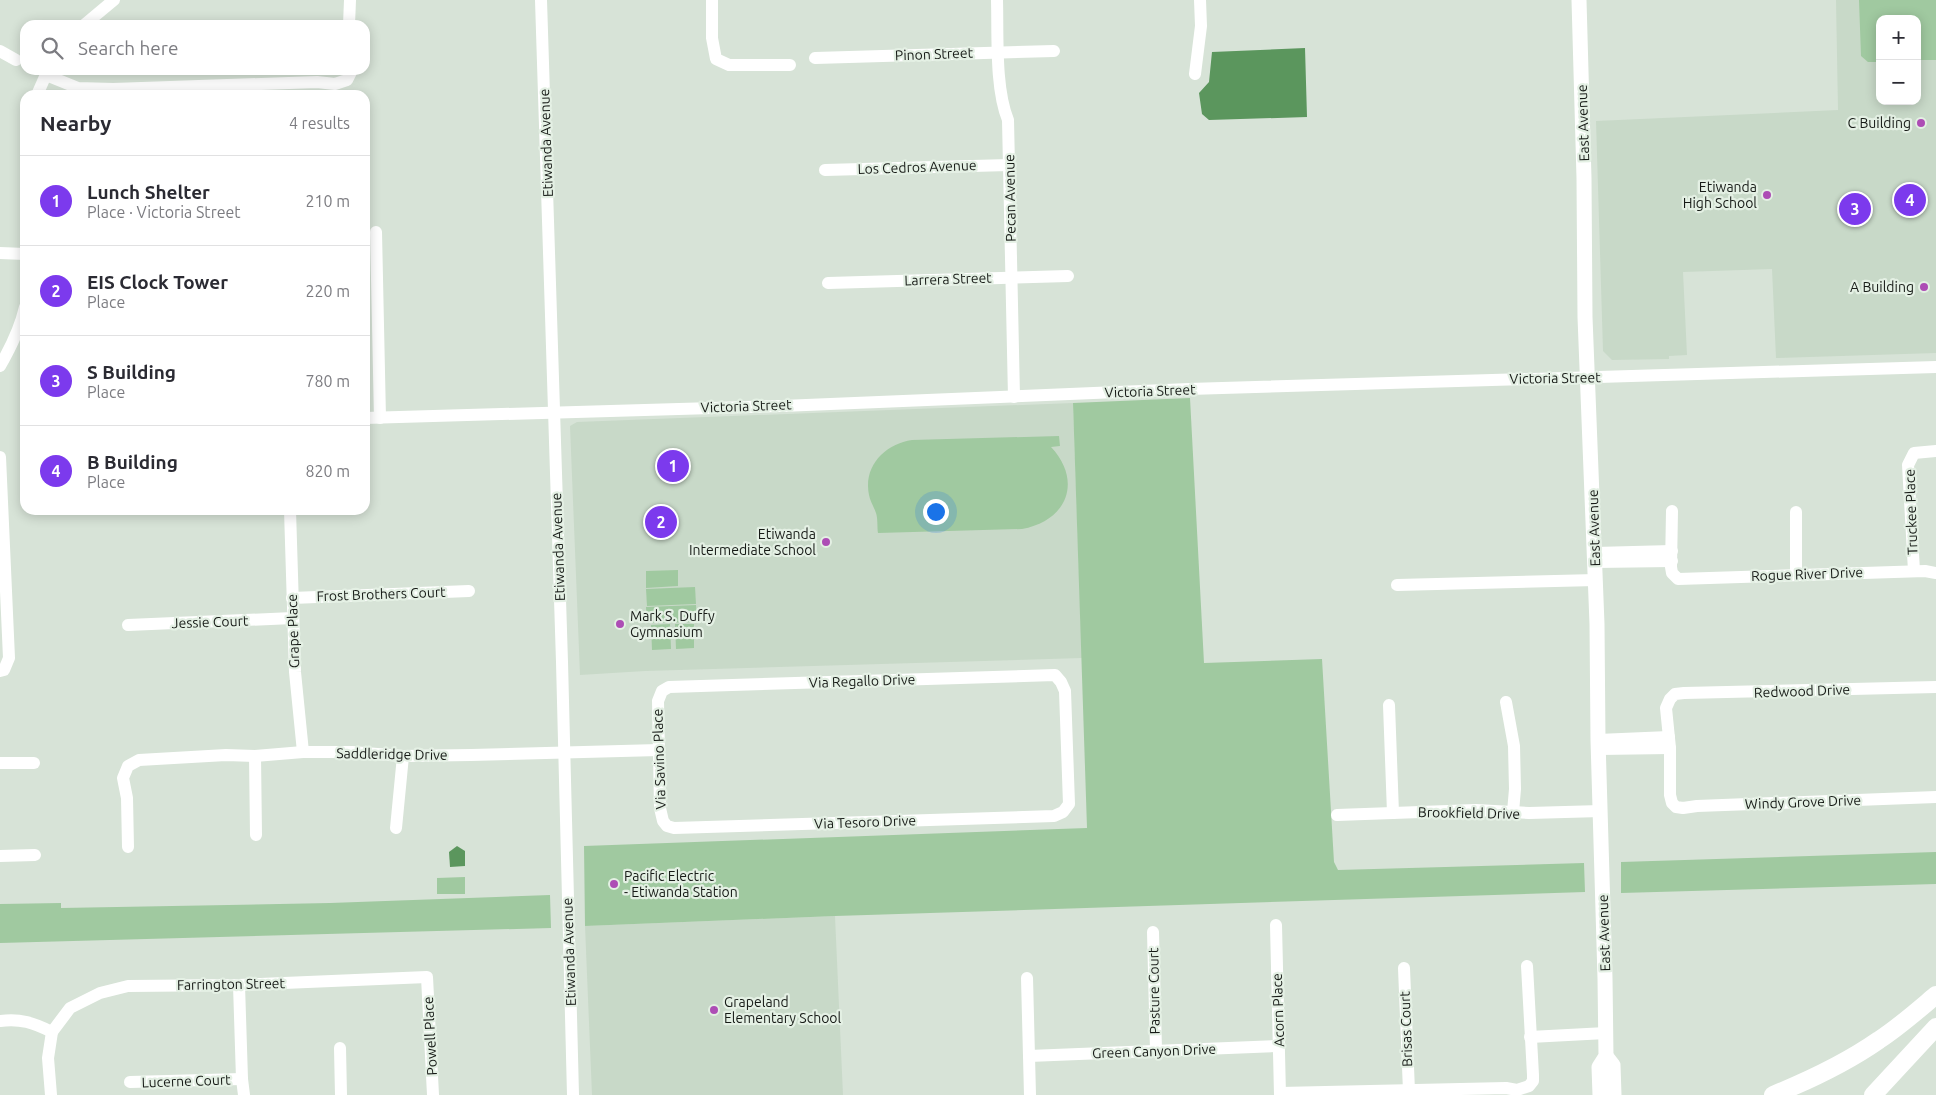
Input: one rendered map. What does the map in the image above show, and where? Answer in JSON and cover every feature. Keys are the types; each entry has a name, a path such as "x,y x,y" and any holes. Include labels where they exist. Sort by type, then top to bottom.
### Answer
{"highway":[{"path":"1773,1095 1846,1060 1877,1042 1936,995"},
{"path":"1873,1095 1936,1027"}],"main road":[{"name":"East Avenue","path":"1579,0 1584,178 1585,317 1596,580 1606,1056 1612,1065 1614,1095"},
{"name":"East Avenue","path":"1600,1095 1599,1066 1606,1056"}],"street":[{"path":"350,0 350,20"},
{"name":"Etiwanda Avenue","path":"541,0 574,1095"},
{"path":"712,0 712,38 716,59 729,65 790,65"},
{"name":"Pecan Avenue","path":"997,0 1003,109 1008,120 1014,397"},
{"path":"1195,74 1201,26 1200,0"},
{"path":"89,20 110,1"},
{"path":"0,50 16,60"},
{"name":"Pinon Street","path":"815,58 1054,51"},
{"path":"39,90 46,75"},
{"path":"53,75 78,88 113,89 317,82 335,84 349,75"},
{"name":"Los Cedros Avenue","path":"825,170 1009,165"},
{"path":"376,232 380,418"},
{"path":"0,253 20,254"},
{"name":"Larrera Street","path":"828,283 1068,276"},
{"path":"370,301 378,300"},
{"path":"0,366 12,346 20,327"},
{"name":"Victoria Street","path":"370,418 1014,397 1189,389 1936,367"},
{"name":"Truckee Place","path":"1914,571 1908,465 1914,453 1936,451"},
{"path":"0,457 2,577 8,658 2,671"},
{"path":"1595,557 1672,556 1672,511"},
{"path":"1796,512 1796,575"},
{"name":"Grape Place","path":"290,515 296,690 303,752"},
{"name":"Rogue River Drive","path":"1672,556 1672,573 1678,579 1914,571 1936,573"},
{"path":"1396,585 1596,580"},
{"name":"Frost Brothers Court","path":"292,598 469,591"},
{"name":"Jessie Court","path":"128,625 293,618"},
{"name":"Via Regallo Drive","path":"662,691 669,687 1055,675 1065,691 1068,804 1063,812"},
{"name":"Redwood Drive","path":"1669,742 1666,708 1670,699 1675,694 1936,687"},
{"name":"Via Savino Place","path":"662,691 658,701 660,814 667,826"},
{"path":"1506,702 1514,746 1515,789 1513,812"},
{"path":"1389,705 1394,813"},
{"path":"1599,745 1669,742"},
{"name":"Windy Grove Drive","path":"1669,742 1670,795 1672,803 1676,807 1936,797"},
{"name":"Saddleridge Drive","path":"128,847 127,798 123,778 128,766 140,760 226,754 255,756 303,752 352,752 404,756 659,750"},
{"path":"255,756 256,835"},
{"path":"396,828 404,756"},
{"path":"0,764 34,763"},
{"name":"Brookfield Drive","path":"1337,815 1476,810 1513,812 1601,811"},
{"name":"Via Tesoro Drive","path":"667,826 1054,816 1063,812"},
{"path":"0,856 35,855"},
{"name":"Acorn Place","path":"1276,925 1280,1094"},
{"name":"Pasture Court","path":"1154,932 1156,1050"},
{"path":"1280,1094 1506,1088 1517,1090 1530,1086 1533,1081 1533,1075 1527,966"},
{"name":"Brisas Court","path":"1404,968 1409,1091"},
{"name":"Farrington Street","path":"52,1032 70,1008 100,993 128,986 239,985 427,977"},
{"name":"Powell Place","path":"427,977 433,1095"},
{"path":"1027,978 1030,1095"},
{"path":"239,985 244,1095"},
{"path":"0,1021 31,1022 52,1032 48,1058 51,1095"},
{"path":"1530,1037 1606,1033"},
{"name":"Green Canyon Drive","path":"1029,1056 1279,1046"},
{"path":"340,1048 341,1095"},
{"name":"Lucerne Court","path":"130,1082 242,1079"}],"shaded area":[{"name":"Etiwanda High School","path":"1836,0 1936,0 1936,353 1776,358 1772,269 1683,272 1687,355 1669,356 1669,359 1612,360 1603,351 1596,121 1838,110"},
{"path":"1859,0 1936,0 1936,60 1921,60 1921,15 1876,15 1876,62 1868,62 1861,56"},
{"path":"1305,48 1307,117 1209,120 1202,114 1199,93 1209,82 1212,52"},
{"path":"1190,398 1204,663 1322,659 1334,862 1338,870 1584,863 1585,892 585,926 584,846 1087,828 1073,403"},
{"name":"Etiwanda Intermediate School","path":"1073,403 1082,658 645,671 580,675 570,426 577,422"},
{"path":"1059,436 1060,446 1051,447 1061,460 1068,486 1065,498 1059,509 1050,518 1037,525 1022,529 878,533 877,515 869,495 869,475 878,458 893,446 912,440"},
{"path":"678,570 678,586 646,588 646,571"},
{"path":"695,587 696,604 647,606 646,589"},
{"path":"696,605 697,622 647,623 646,607"},
{"path":"670,624 671,649 652,650 651,625"},
{"path":"675,624 694,624 694,648 676,649"},
{"path":"457,846 465,851 465,866 450,867 449,852"},
{"path":"1936,852 1936,884 1621,893 1621,862"},
{"path":"465,877 465,894 437,894 437,878"},
{"path":"550,895 551,928 0,943 0,904 61,903 61,908 330,903"},
{"name":"Grapeland Elementary School","path":"835,916 843,1095 592,1095 585,926"}],"place":[{"name":"C Building","path":"1921,123"},
{"name":"Etiwanda High School","path":"1767,195"},
{"name":"B Building","path":"1910,200"},
{"name":"S Building","path":"1855,209"},
{"name":"A Building","path":"1924,287"},
{"name":"Lunch Shelter","path":"673,466"},
{"name":"EIS Clock Tower","path":"661,522"},
{"name":"Etiwanda Intermediate School","path":"826,542"},
{"name":"Mark S. Duffy Gymnasium","path":"620,624"},
{"name":"Pacific Electric - Etiwanda Station","path":"614,884"},
{"name":"Grapeland Elementary School","path":"714,1010"}]}
